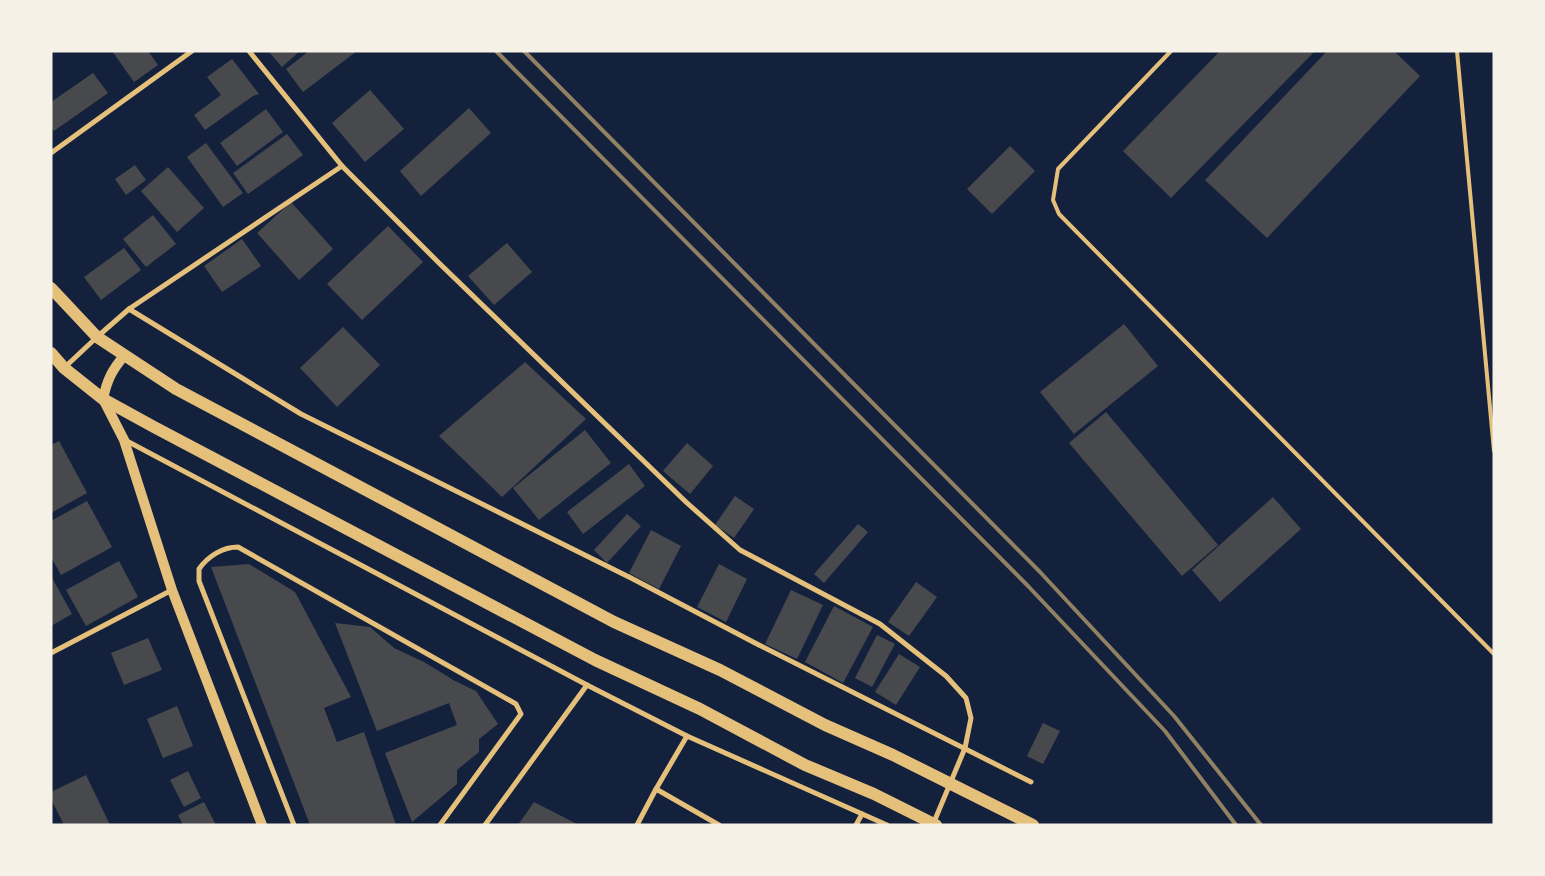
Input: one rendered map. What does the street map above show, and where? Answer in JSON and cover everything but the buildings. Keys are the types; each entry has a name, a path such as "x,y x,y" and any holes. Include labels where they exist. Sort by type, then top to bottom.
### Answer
{"main road":[{"path":"51,288 97,336 124,356 176,389 614,622 720,670 825,726 893,755 1034,825"},
{"path":"51,353 64,368 103,399 154,427 595,660 700,709 805,765 874,794 934,825"},
{"path":"124,356 112,370 106,384 103,399 124,440 172,590 262,825"}],"street":[{"path":"51,153 192,51"},
{"path":"249,51 342,166 439,263 686,502 740,550 880,624 946,676 966,698 971,718 965,748 934,825"},
{"path":"64,368 97,336 129,309 342,166"},
{"path":"129,309 301,414 622,574 1031,782"},
{"path":"124,440 587,685 688,736 887,825"},
{"path":"294,825 199,581 199,568 204,561 228,547 238,547 516,704 521,714 440,825"},
{"path":"51,654 172,590"},
{"path":"485,825 587,685"},
{"path":"637,825 688,736"},
{"path":"656,789 719,825"},
{"path":"856,825 862,814"}],"lane":[{"path":"1171,51 1058,169 1053,200 1059,214 1494,654"},
{"path":"1457,51 1494,452"}],"railway":[{"path":"496,51 1028,586 1165,731 1236,825"},
{"path":"524,51 1040,572 1174,716 1261,825"}]}
